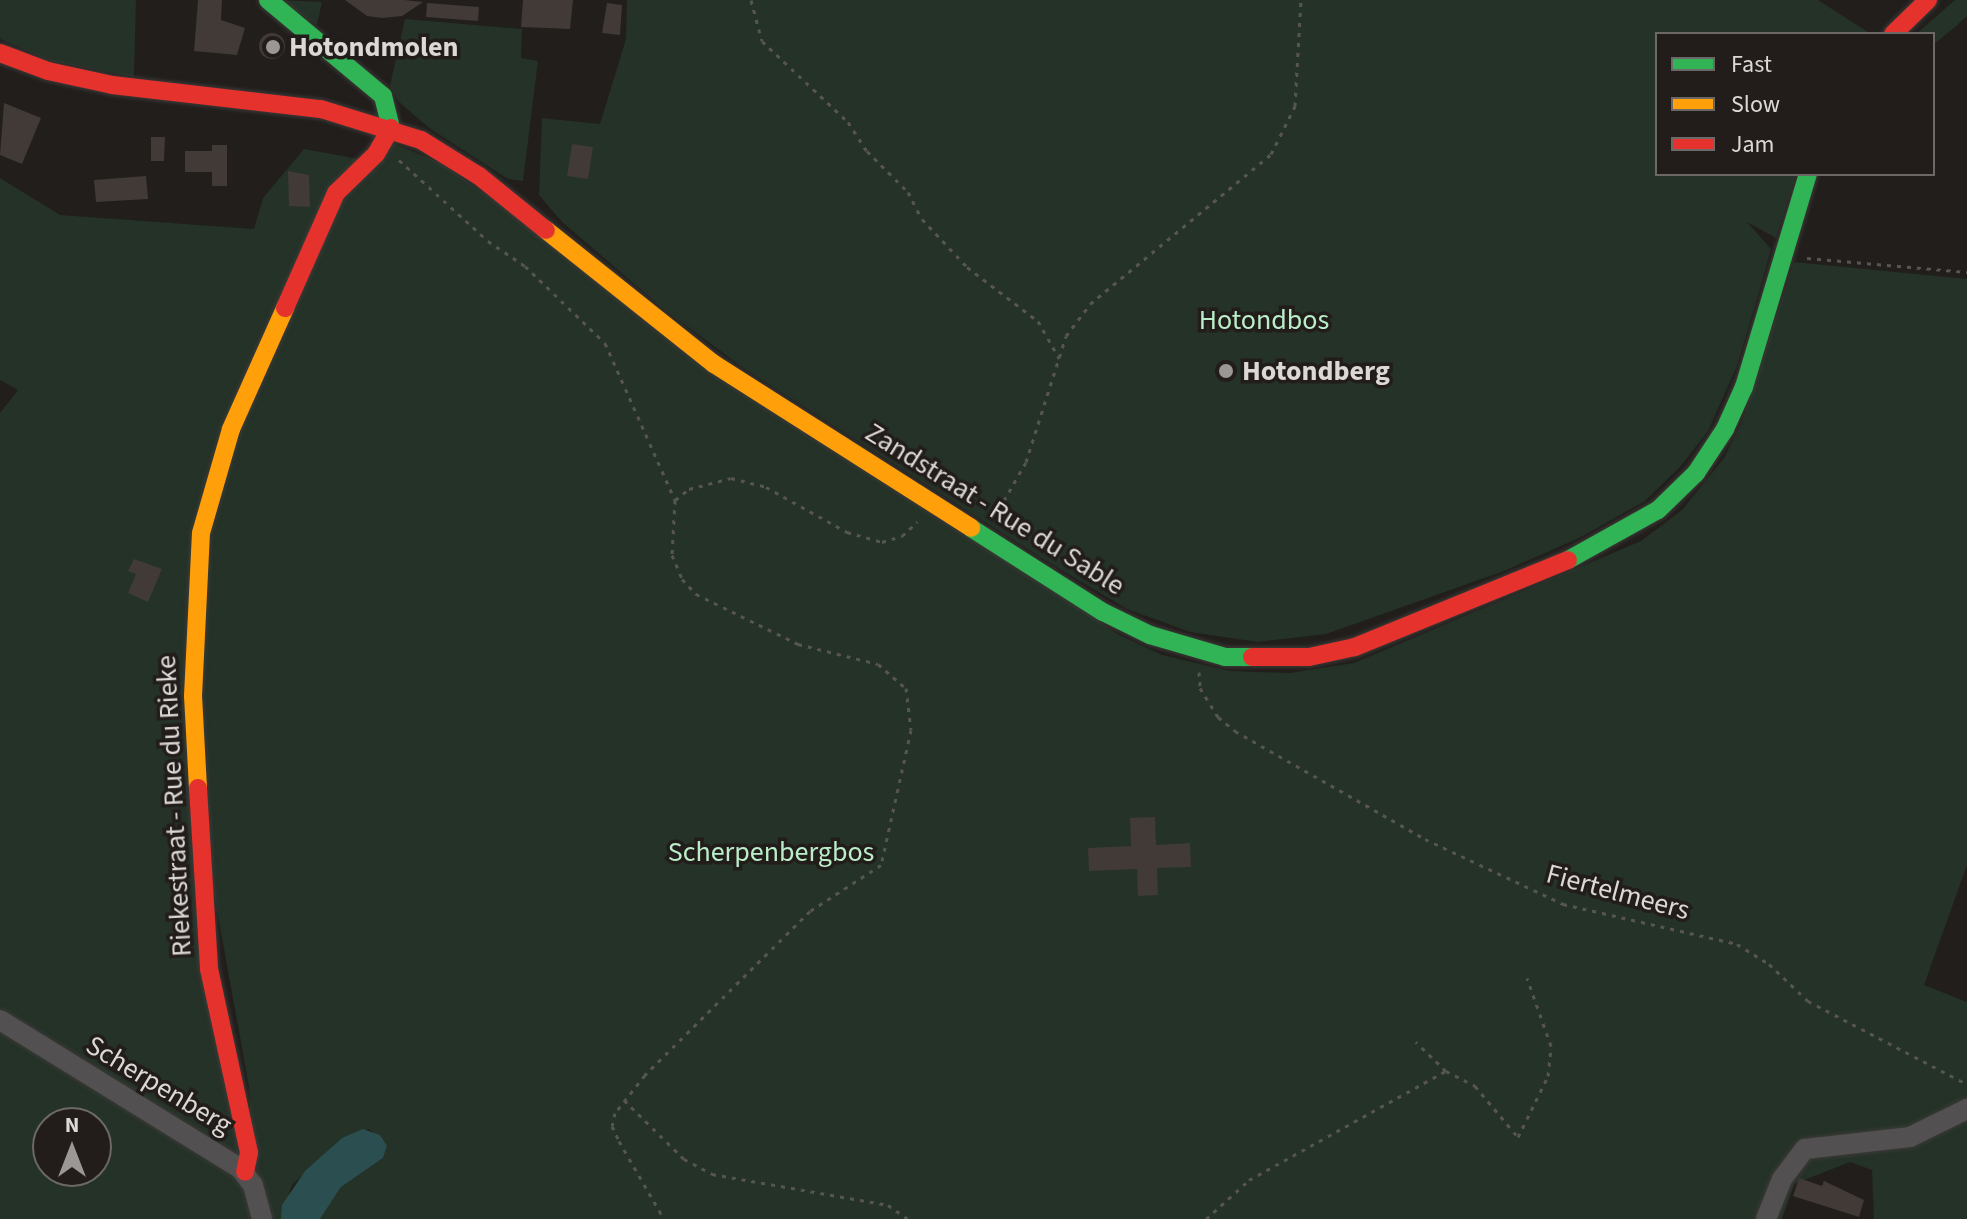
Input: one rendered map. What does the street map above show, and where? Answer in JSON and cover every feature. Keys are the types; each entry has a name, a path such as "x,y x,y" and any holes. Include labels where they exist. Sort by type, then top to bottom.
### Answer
{"main road":[{"path":"268,0 383,96 387,136"},
{"path":"1895,32 1928,0"},
{"name":"Zandstraat - Rue du Sable","path":"0,53 69,77 321,109 459,161 714,364 1103,612 1188,649 1269,660 1355,647 1597,548 1628,531 1678,492 1712,450 1744,387 1807,176"},
{"name":"Riekestraat - Rue du Rieke","path":"245,1172 249,1153 209,969 193,696 201,533 231,429 336,193 387,136"}],"street":[{"name":"Scherpenberg","path":"0,1020 245,1172 262,1219"},
{"path":"1766,1219 1782,1179 1805,1149 1910,1137 1967,1109"}],"path":[{"path":"751,0 762,41 848,122 867,151 908,192 922,219 967,267 1038,321 1059,358"},
{"path":"982,535 1026,462 1066,336 1090,304 1271,154 1295,106 1301,0"},
{"path":"387,136 389,155 593,329 617,364 675,500 672,555 682,579 696,594 798,644 878,664 906,688 911,730 881,865 865,880 810,911 624,1100 612,1126 664,1219"},
{"path":"1783,255 1967,272"},
{"path":"675,500 689,489 731,478 766,487 847,532 882,542 902,536 923,515"},
{"name":"Fiertelmeers","path":"1199,669 1200,688 1218,717 1235,731 1425,839 1563,904 1737,944 1769,964 1808,1001 1967,1084"},
{"path":"1416,1042 1446,1071 1475,1086 1518,1137 1548,1076 1551,1046 1527,978"},
{"path":"1206,1219 1249,1180 1446,1071"},
{"path":"624,1100 684,1159 712,1174 888,1205 908,1219"}],"green space":[{"path":"0,0 136,0 134,77 51,61 0,39"},
{"path":"280,0 322,2 317,25"},
{"name":"Hotondbos","path":"627,0 1818,0 1868,32 1655,32 1655,176 1795,176 1776,238 1747,222 1771,249 1762,282 1737,366 1708,431 1680,467 1645,501 1579,538 1504,571 1326,634 1258,642 1190,632 1127,609 1048,562 745,369 665,310 562,222 539,195 542,118 600,124 626,39"},
{"path":"1955,0 1967,0 1967,16 1935,43 1935,32 1918,32"},
{"path":"405,19 522,29 521,58 538,61 523,181 508,179 429,128 398,101 390,85"},
{"name":"Scherpenbergbos","path":"379,137 442,164 1119,635 1162,655 1230,671 1290,673 1354,663 1641,541 1682,510 1724,458 1742,422 1794,262 1967,279 1967,865 1924,985 1967,1002 1967,1219 1874,1219 1872,1170 1850,1162 1794,1184 1782,1219 320,1219 341,1187 383,1158 387,1146 369,1129 342,1138 292,1185 281,1219 268,1219 252,1150 249,1087 192,772 242,1158 0,1013 0,413 18,390 0,380 0,178 60,215 254,229 263,198 304,149 364,160"},
{"path":"0,1029 242,1172 259,1219 0,1219"}],"water":[{"path":"363,1129 380,1135 387,1146 383,1158 341,1187 320,1219 281,1219 282,1205 305,1171 342,1138"}],"building":[{"path":"198,0 222,0 221,20 245,28 237,55 194,51"},
{"path":"345,0 423,2 402,16 382,18 367,16"},
{"path":"523,0 573,0 570,29 521,27"},
{"path":"427,3 479,7 478,21 426,17"},
{"path":"607,3 622,5 620,35 602,33"},
{"name":"Hotondmolen","path":"272,33 281,37 285,46 281,55 272,59 263,55 259,46 263,37"},
{"path":"4,103 41,118 22,164 0,155"},
{"path":"151,137 165,137 164,161 151,161"},
{"path":"572,144 593,147 588,179 567,176"},
{"path":"212,145 227,145 227,186 212,186 212,172 185,172 185,151 212,151"},
{"path":"288,171 309,175 310,207 289,206"},
{"path":"146,176 148,199 96,202 94,180"},
{"path":"134,559 162,569 148,602 128,593 136,574 128,571"},
{"path":"1155,817 1156,845 1190,843 1191,867 1157,868 1158,895 1138,896 1137,869 1089,871 1088,848 1131,846 1130,818"},
{"path":"1799,1178 1822,1186 1824,1181 1864,1200 1859,1217 1793,1196"}],"traffic: fast":[{"path":"268,0 383,96 391,128"},
{"path":"1568,560 1658,510 1696,473 1725,429 1744,387 1807,176"},
{"path":"971,528 1103,612 1150,635 1225,657 1252,657"}],"traffic: slow":[{"path":"546,230 714,364 971,528"},
{"path":"198,788 193,696 201,533 231,429 285,308"}],"traffic: jam":[{"path":"1895,32 1928,0"},
{"path":"0,53 48,71 112,85 321,109 421,140 479,176 546,230"},
{"path":"285,308 336,193 376,154 391,128"},
{"path":"1252,657 1309,657 1355,647 1568,560"},
{"path":"198,788 209,969 249,1153 245,1172"}],"place":[{"name":"Hotondmolen","path":"273,47"},
{"name":"Hotondberg","path":"1226,371"}]}
